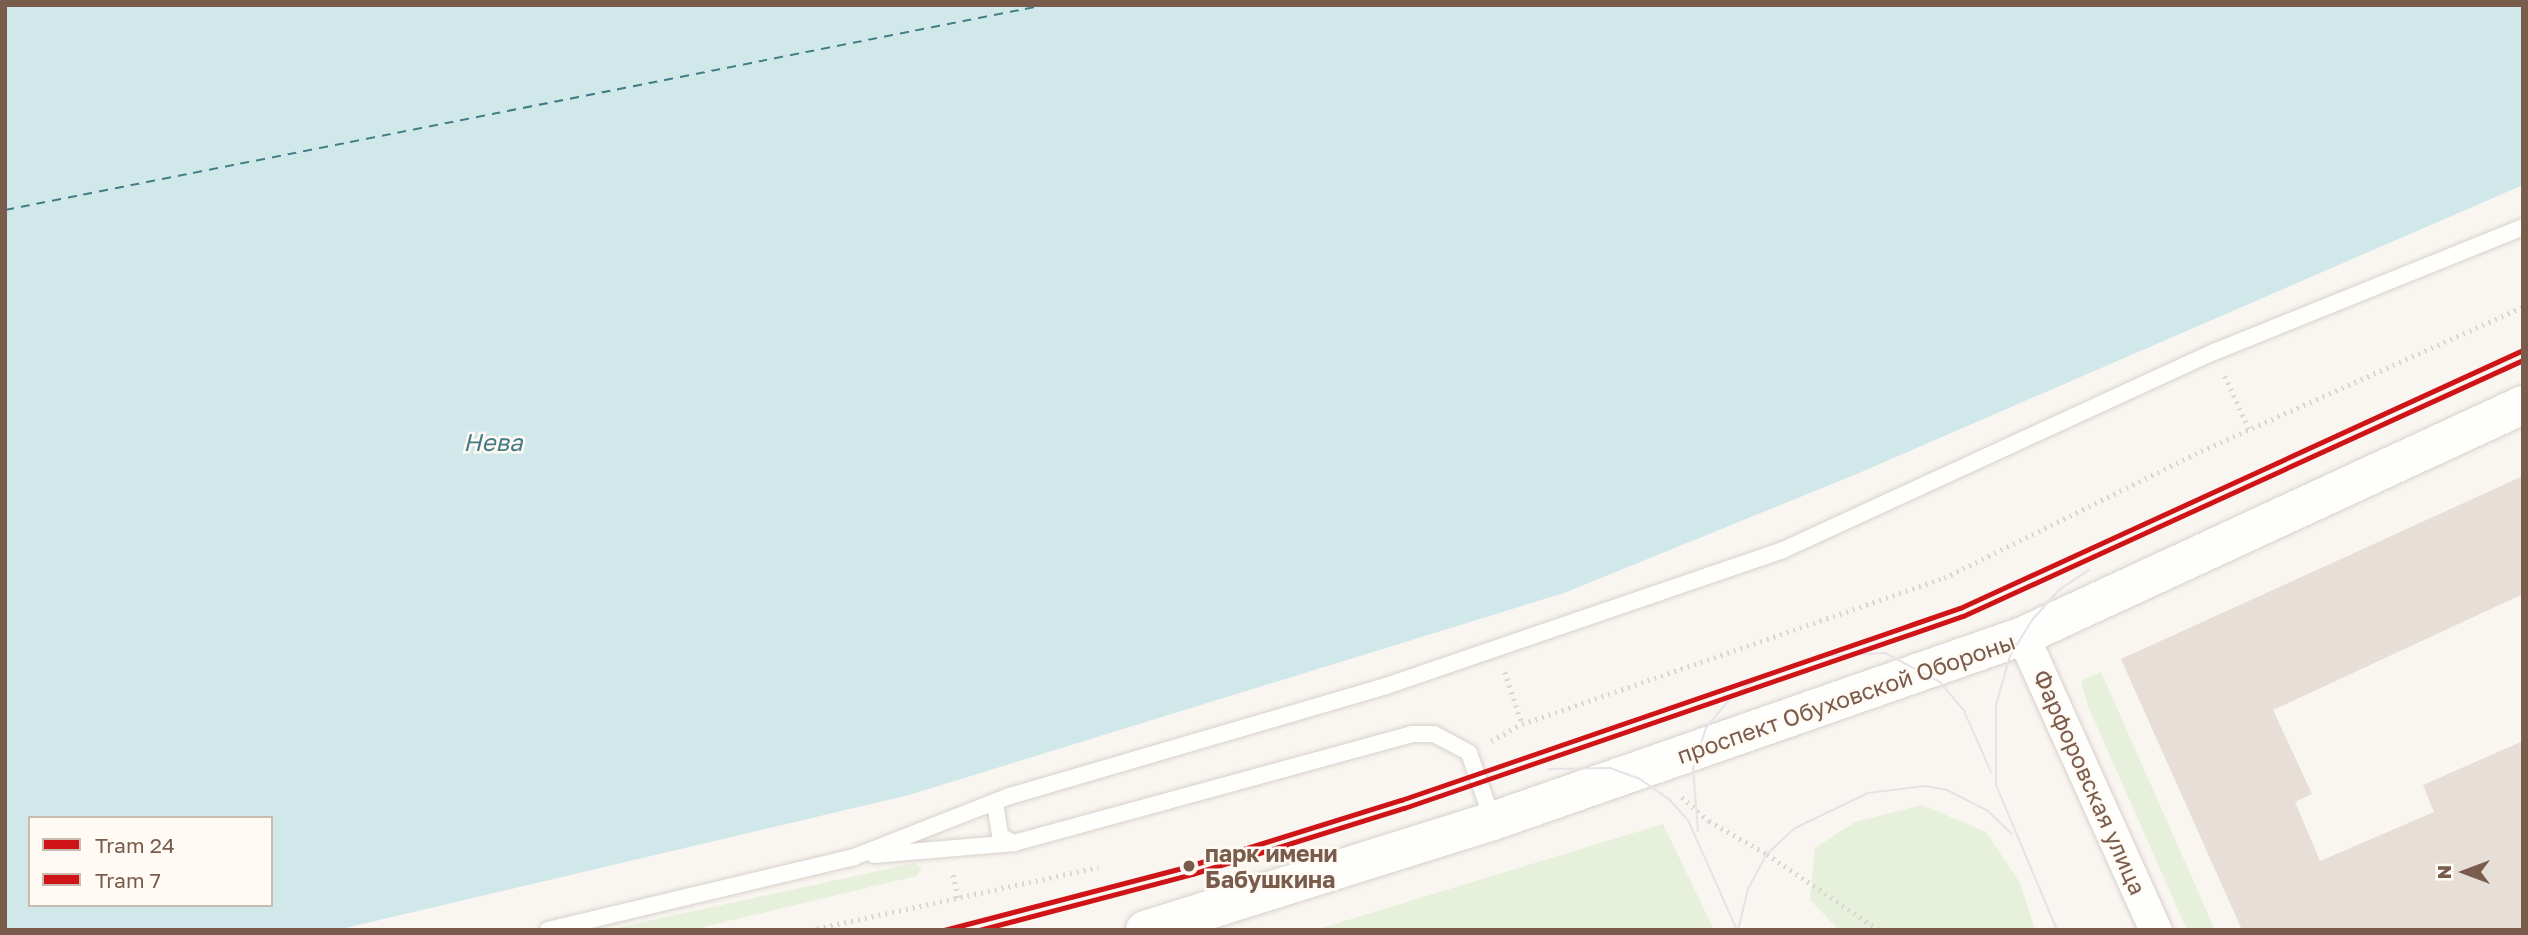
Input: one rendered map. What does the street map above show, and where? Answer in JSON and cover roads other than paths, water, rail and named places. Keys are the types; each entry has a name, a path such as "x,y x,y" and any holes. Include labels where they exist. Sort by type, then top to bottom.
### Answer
{"main road":[{"name":"проспект Обуховской Обороны","path":"1145,930 1194,923 2023,636 2523,405"}],"street":[{"name":"Фарфоровская улица","path":"2023,636 2156,930"}],"lane":[{"path":"548,930 854,857 995,803 1091,770 1386,686 1781,551 2214,352 2523,227"},
{"path":"854,857 1014,843 1211,792 1389,737 1434,734 1469,753 1493,821"},
{"path":"995,803 1000,836 1014,843"}],"water":[{"name":"Нева","path":"5,5 2523,5 2523,185 1859,473 1564,593 909,795 337,930 5,930"}],"tram line":[{"name":"24","path":"944,930 1189,866 1401,800 1960,608 2523,350"},
{"name":"7","path":"979,930 1192,874 1404,808 1963,616 2523,360"},
{"path":"2057,930 1996,785 1996,705 2010,656 2032,620 2059,590 2089,570"},
{"path":"1821,656 1885,653 1940,682 1964,711 1991,772"},
{"path":"1698,831 1693,769 1706,728 1732,696 1761,677"},
{"path":"1549,769 1610,768 1640,779 1669,799 1688,820 1737,930"},
{"path":"1738,930 1748,889 1767,854 1795,828 1868,793 1925,786 1947,790 1988,811 2012,834"}],"place":[{"name":"парк имени Бабушкина","path":"1189,866"}]}
